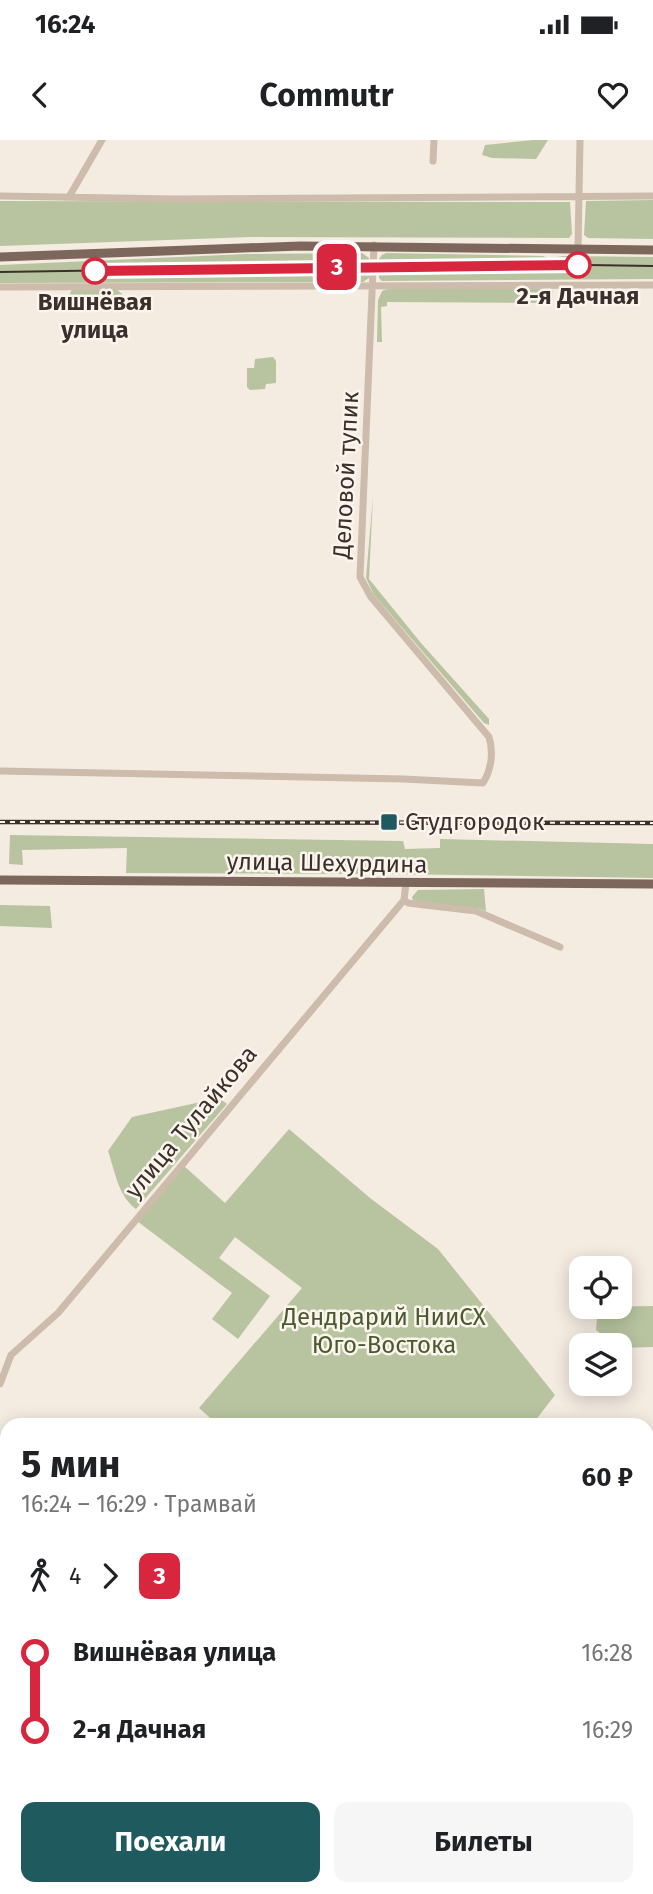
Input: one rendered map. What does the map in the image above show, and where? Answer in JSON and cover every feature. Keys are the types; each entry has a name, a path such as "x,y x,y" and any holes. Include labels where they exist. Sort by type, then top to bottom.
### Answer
{"main road":[{"path":"0,257 244,247 374,245 653,250"},
{"name":"улица Шехурдина","path":"0,880 653,884"}],"street":[{"path":"69,197 102,140"},
{"path":"433,161 435,140"},
{"path":"578,249 580,140"},
{"path":"0,196 173,199 653,196"},
{"name":"Деловой тупик","path":"0,771 483,783 488,776 492,754 489,737 371,597 360,577 374,245"},
{"path":"0,287 653,285"},
{"path":"406,883 404,900 419,905 484,913 560,947"},
{"name":"улица Тулайкова","path":"0,1384 11,1355 58,1312 404,900"}],"green space":[{"path":"548,140 536,159 492,158 482,155 485,145"},
{"path":"653,200 653,239 588,238 584,235 586,201"},
{"path":"0,201 570,202 572,234 569,238 251,237 0,246"},
{"path":"362,253 369,258 369,278 363,282 0,283 0,265 246,254"},
{"path":"386,253 548,258 653,257 653,279 382,281 379,278 379,259"},
{"path":"75,288 115,288 122,294 123,301 67,301"},
{"path":"551,288 552,303 387,302 387,306 381,307 382,342 377,342 378,300 382,291 388,289"},
{"path":"273,357 276,361 276,383 266,384 265,389 250,390 247,387 247,368 254,368 255,359"},
{"path":"373,496 369,579 421,643 489,719 489,725 484,723 374,595 366,578"},
{"path":"10,835 403,841 405,849 440,848 440,839 653,844 653,878 126,873 127,848 22,850 23,865 9,864"},
{"path":"484,889 486,911 478,908 449,908 413,900 412,897 418,890"},
{"path":"0,905 50,906 52,928 0,926"},
{"path":"219,1098 227,1104 136,1209 121,1190 108,1151 132,1117"},
{"name":"Дендрарий НииСХ Юго-Востока","path":"289,1129 370,1198 438,1249 555,1395 537,1418 210,1418 199,1408 302,1288 235,1237 219,1258 270,1296 238,1339 212,1319 232,1293 137,1221 183,1165 225,1203"},
{"path":"632,1306 653,1306 653,1347 632,1348 632,1333 600,1333 596,1330 597,1319 632,1319"}],"tram line":[{"path":"0,272 522,264 653,266"},
{"name":"3","path":"95,271 578,265"}],"railway":[{"path":"0,822 653,823"}],"place":[{"name":"2-я Дачная","path":"578,265"},
{"name":"Вишнёвая улица","path":"95,271"},
{"name":"Студгородок","path":"389,822"}]}
